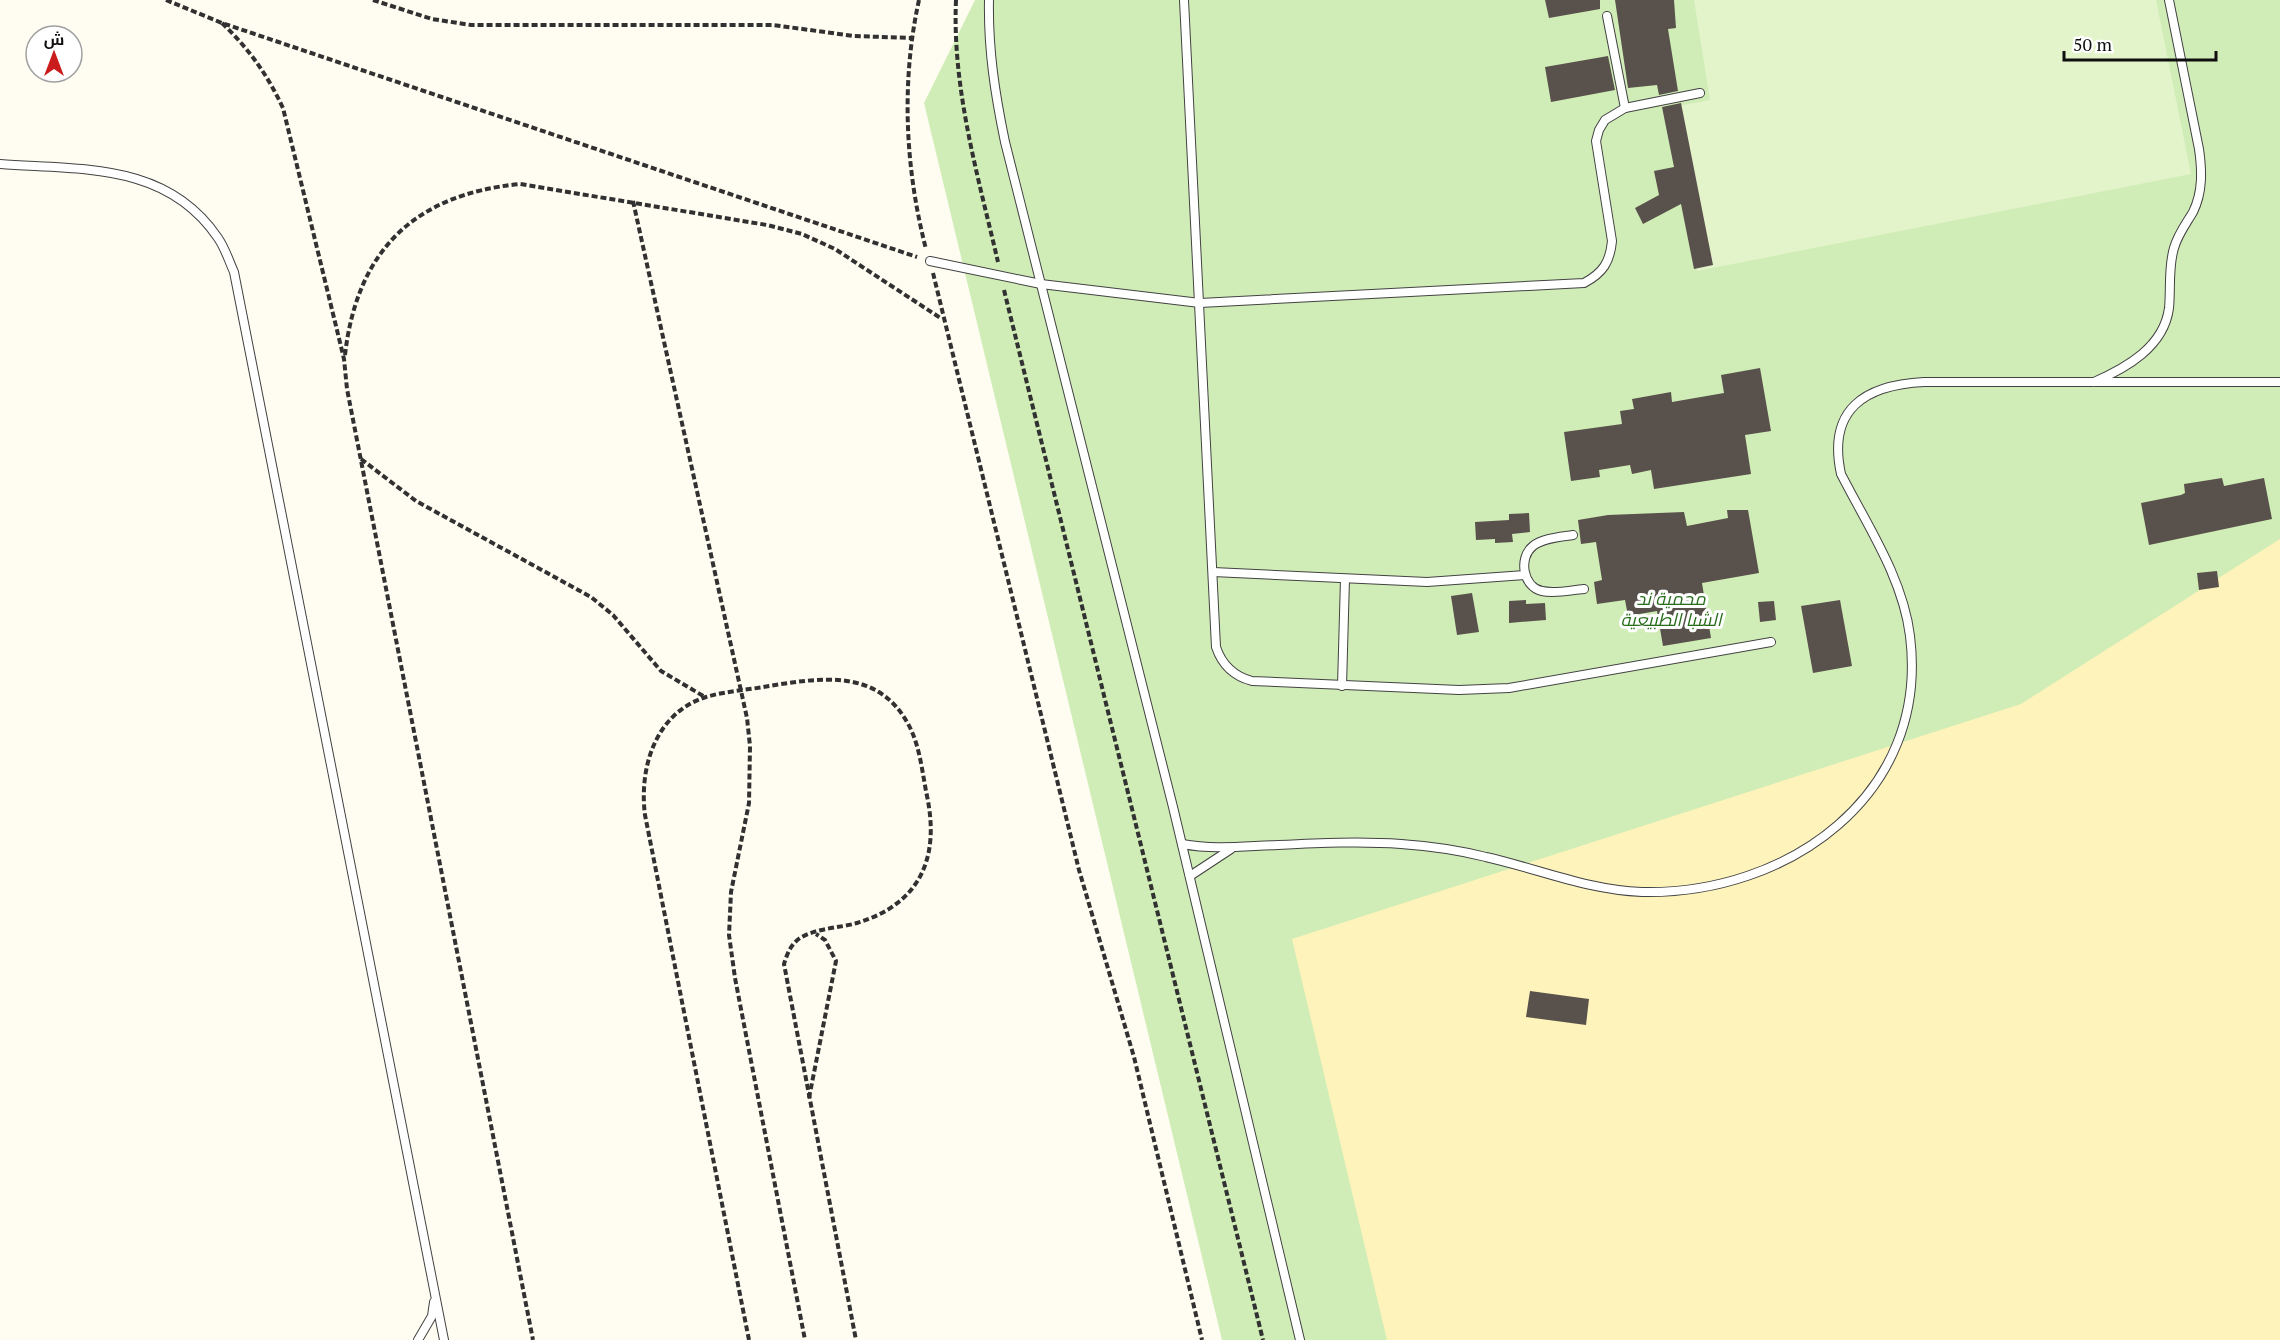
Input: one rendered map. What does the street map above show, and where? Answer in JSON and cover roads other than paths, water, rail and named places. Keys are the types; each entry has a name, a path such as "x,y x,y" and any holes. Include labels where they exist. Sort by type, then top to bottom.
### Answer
{"lane":[{"path":"989,0 988,36 994,88 1190,876 1300,1340"},
{"path":"1184,0 1216,647 1219,657 1233,673 1252,681 1342,686 1459,690 1509,688 1772,642"},
{"path":"2089,384 2129,364 2147,351 2160,332 2168,310 2170,268 2174,248 2181,229 2193,212 2200,191 2202,170 2199,149 2169,0"},
{"path":"1607,16 1625,108"},
{"path":"930,261 1001,278 1200,303 1584,283 1596,277 1606,267 1611,255 1612,241 1596,141 1605,120 1625,108 1700,93"},
{"path":"0,164 134,176 167,190 196,211 219,239 234,272 444,1340"},
{"path":"1182,844 1232,849 1316,843 1401,844 1488,857 1566,881 1603,889 1641,892 1680,891 1719,885 1756,874 1792,858 1825,837 1854,811 1877,781 1898,738 1907,711 1912,673 1910,635 1902,598 1842,474 1838,456 1839,437 1845,419 1856,404 1871,392 1906,383 2280,382"},
{"path":"1573,535 1533,546 1527,555 1525,574 1532,585 1541,591 1584,589"},
{"path":"1212,573 1427,582 1525,574"},
{"path":"1342,686 1345,579"},
{"path":"1190,876 1232,849"},
{"path":"418,1340 432,1316 435,1298"}],"park label":[{"name":"محمية ند الشبا الطبيعية","path":"1671,608"}]}
